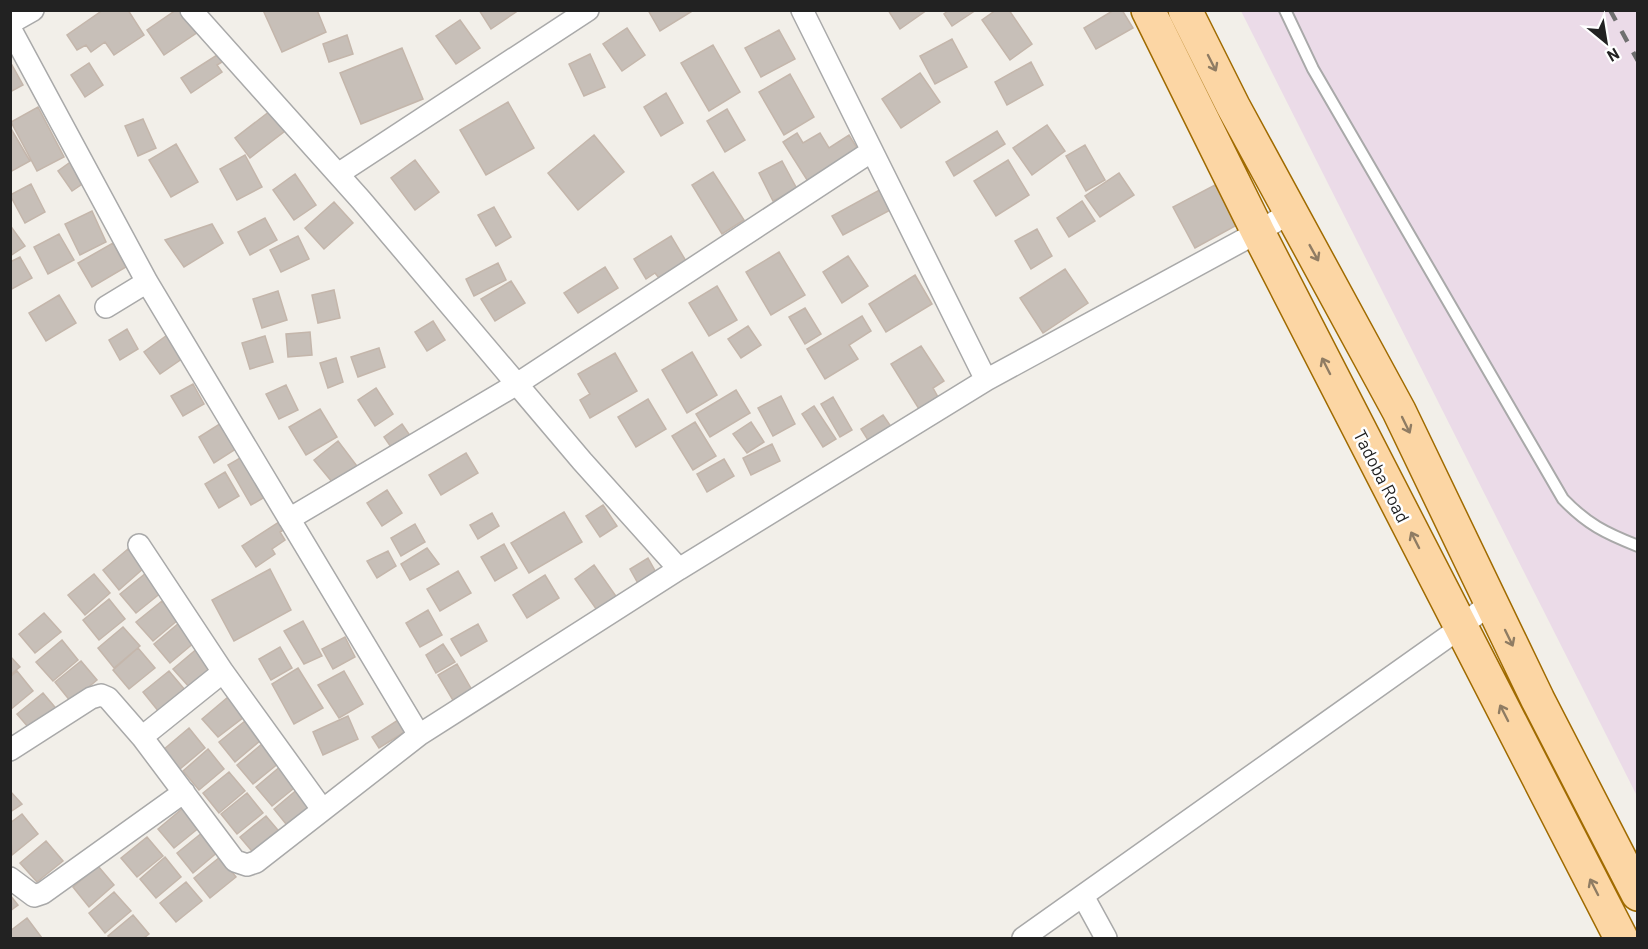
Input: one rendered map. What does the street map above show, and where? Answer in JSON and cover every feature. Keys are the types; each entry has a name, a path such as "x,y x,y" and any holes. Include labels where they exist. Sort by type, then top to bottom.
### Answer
{"main road":[{"name":"Tadoba Road","path":"1148,10 1258,232 1621,939"},
{"path":"1185,10 1233,106 1399,411 1543,710 1638,894"}],"street":[{"path":"10,23 33,10"},
{"path":"191,10 338,174 679,569"},
{"path":"338,174 588,10"},
{"path":"802,10 986,380"},
{"path":"10,28 147,282 419,735"},
{"path":"289,519 517,384 872,151"},
{"path":"10,750 90,698 101,695 108,698 118,706 235,861 247,865 256,861 419,735 679,569 986,380 1291,212"},
{"path":"106,307 147,282"},
{"path":"139,545 223,672 322,809"},
{"path":"1023,939 1460,628 1491,602"},
{"path":"142,738 223,672"},
{"path":"10,878 34,896 43,893 184,792"},
{"path":"1083,896 1106,939"}],"lane":[{"path":"1285,10 1313,69 1563,499 1581,518 1612,536 1638,546"}],"shaded area":[{"path":"1241,11 1637,11 1637,796"}],"building":[{"path":"103,10 128,10 144,35 114,55 105,42 91,52 86,45 77,50 67,35"},
{"path":"176,10 183,10 198,32 164,55 147,30"},
{"path":"263,10 317,10 326,32 282,52"},
{"path":"479,10 519,10 491,29"},
{"path":"648,10 694,10 660,31"},
{"path":"888,10 927,10 900,29"},
{"path":"949,10 976,10 952,26 944,14"},
{"path":"996,10 1009,10 1032,44 1010,60 982,20"},
{"path":"1114,10 1122,10 1133,28 1096,49 1084,28"},
{"path":"460,20 480,48 456,64 436,36"},
{"path":"627,28 645,55 622,71 603,44"},
{"path":"779,30 795,59 761,77 745,48"},
{"path":"347,35 353,54 329,62 323,44"},
{"path":"952,39 967,67 935,84 920,56"},
{"path":"713,45 740,92 709,111 681,63"},
{"path":"402,48 423,99 361,124 340,73"},
{"path":"590,54 605,87 584,96 569,64"},
{"path":"217,55 222,62 217,65 222,72 191,93 181,78"},
{"path":"1031,62 1043,85 1007,105 995,82"},
{"path":"89,63 103,85 85,97 71,75"},
{"path":"12,65 23,85 10,92 10,66"},
{"path":"920,73 940,102 901,128 882,99"},
{"path":"790,74 814,117 784,135 759,92"},
{"path":"666,93 683,123 661,136 644,107"},
{"path":"508,102 534,148 486,175 460,130"},
{"path":"38,107 64,157 37,171 11,122"},
{"path":"727,109 745,140 725,152 707,121"},
{"path":"270,111 285,131 250,158 235,138"},
{"path":"143,119 156,148 138,156 125,126"},
{"path":"1047,125 1065,151 1032,175 1013,148"},
{"path":"10,127 30,161 10,172"},
{"path":"997,131 1005,144 954,176 946,162"},
{"path":"797,133 803,143 820,133 829,148 849,135 859,151 809,183 783,142"},
{"path":"594,135 624,172 578,210 548,173"},
{"path":"176,144 198,182 171,197 149,160"},
{"path":"1085,145 1105,180 1086,191 1066,156"},
{"path":"245,155 262,187 237,200 220,169"},
{"path":"76,158 91,178 72,191 58,171"},
{"path":"415,160 439,192 415,210 391,178"},
{"path":"1008,160 1029,195 996,216 974,181"},
{"path":"782,161 797,189 773,201 759,173"},
{"path":"713,172 744,220 722,234 692,185"},
{"path":"1119,173 1134,195 1100,217 1085,196"},
{"path":"295,174 316,205 294,220 273,190"},
{"path":"31,184 45,212 25,223 10,195"},
{"path":"1215,185 1237,225 1195,248 1173,207"},
{"path":"885,187 896,207 843,235 832,216"},
{"path":"1082,201 1095,221 1069,237 1057,218"},
{"path":"334,202 353,223 324,249 305,228"},
{"path":"494,207 511,237 496,246 478,215"},
{"path":"92,211 106,242 80,255 65,224"},
{"path":"265,218 277,240 250,255 238,232"},
{"path":"212,224 223,243 184,267 165,240"},
{"path":"12,228 25,246 10,256 10,230"},
{"path":"1037,229 1052,256 1031,269 1015,241"},
{"path":"59,234 74,260 48,274 34,247"},
{"path":"298,236 309,259 281,272 270,250"},
{"path":"671,236 686,261 659,278 655,273 646,279 634,259"},
{"path":"113,243 126,267 92,287 78,263"},
{"path":"779,252 805,295 771,315 746,272"},
{"path":"848,256 868,286 842,303 823,272"},
{"path":"20,257 32,278 10,290 10,262"},
{"path":"498,263 506,280 474,296 466,279"},
{"path":"605,267 618,288 578,313 564,293"},
{"path":"1065,269 1088,303 1043,333 1020,298"},
{"path":"915,275 932,304 886,332 869,304"},
{"path":"511,281 525,303 495,321 481,299"},
{"path":"717,286 737,320 709,336 689,303"},
{"path":"334,290 340,318 318,323 312,295"},
{"path":"278,291 287,320 262,328 253,299"},
{"path":"59,295 76,323 46,341 29,313"},
{"path":"805,308 821,334 805,344 789,317"},
{"path":"862,316 871,331 849,345 858,359 825,379 807,349"},
{"path":"433,321 445,340 427,351 415,332"},
{"path":"748,326 761,345 741,358 728,339"},
{"path":"127,329 138,349 120,360 109,340"},
{"path":"310,332 312,355 288,357 286,334"},
{"path":"170,333 186,356 160,374 144,352"},
{"path":"265,336 273,362 250,369 242,343"},
{"path":"921,346 944,381 933,388 938,397 919,409 891,364"},
{"path":"379,348 385,367 358,377 351,357"},
{"path":"692,352 717,395 687,413 662,370"},
{"path":"615,353 637,391 590,418 580,400 590,394 578,374"},
{"path":"336,358 343,382 328,388 320,363"},
{"path":"193,384 204,404 183,416 171,396"},
{"path":"286,385 298,410 279,419 266,394"},
{"path":"376,388 393,414 375,426 358,400"},
{"path":"736,390 750,413 710,437 696,414"},
{"path":"781,396 795,424 773,436 758,408"},
{"path":"833,397 852,430 840,437 821,404"},
{"path":"648,399 666,429 636,447 618,417"},
{"path":"814,406 836,439 823,447 802,414"},
{"path":"320,409 337,437 306,455 289,427"},
{"path":"883,415 896,434 873,448 861,429"},
{"path":"226,420 242,445 214,463 199,437"},
{"path":"695,422 716,456 693,470 672,436"},
{"path":"751,422 764,442 747,453 733,434"},
{"path":"402,424 411,437 393,450 384,437"},
{"path":"338,441 360,470 337,488 314,460"},
{"path":"772,444 780,461 751,475 743,458"},
{"path":"466,453 478,473 441,495 429,475"},
{"path":"247,454 270,494 251,505 228,465"},
{"path":"724,459 734,476 707,492 697,474"},
{"path":"225,472 239,496 219,508 205,484"},
{"path":"387,490 402,513 382,526 367,503"},
{"path":"603,505 617,526 600,537 586,516"},
{"path":"564,512 582,542 529,573 511,543"},
{"path":"492,513 499,526 478,539 470,525"},
{"path":"282,520 287,528 280,532 285,540 272,549 275,554 256,567 242,546"},
{"path":"415,524 425,542 401,556 391,538"},
{"path":"504,544 517,568 495,581 481,557"},
{"path":"427,548 439,564 410,580 401,564"},
{"path":"128,549 144,568 119,590 103,570"},
{"path":"388,551 396,566 377,578 367,561"},
{"path":"648,558 658,576 640,587 630,569"},
{"path":"594,565 618,599 599,613 575,579"},
{"path":"270,569 291,610 234,641 212,600"},
{"path":"458,571 471,593 440,611 427,589"},
{"path":"146,573 162,592 136,613 120,594"},
{"path":"94,574 110,593 85,615 68,595"},
{"path":"545,575 559,598 527,618 513,595"},
{"path":"109,599 125,619 99,640 83,620"},
{"path":"162,601 178,620 153,641 136,622"},
{"path":"428,610 442,635 420,647 406,623"},
{"path":"44,613 61,632 35,653 19,634"},
{"path":"303,621 322,656 304,664 284,631"},
{"path":"179,623 195,642 170,663 154,644"},
{"path":"478,624 487,641 461,656 451,639"},
{"path":"123,627 140,646 114,668 98,648"},
{"path":"345,637 355,657 333,669 322,649"},
{"path":"62,640 78,660 53,681 36,662"},
{"path":"443,644 455,662 436,673 426,655"},
{"path":"199,647 215,667 190,688 173,669"},
{"path":"280,647 292,668 271,680 259,659"},
{"path":"138,648 155,668 129,689 113,670"},
{"path":"10,656 20,667 10,675"},
{"path":"81,661 97,680 71,702 55,682"},
{"path":"457,664 476,697 457,707 438,675"},
{"path":"298,668 323,708 294,724 272,684"},
{"path":"17,671 33,691 10,710 10,677"},
{"path":"169,671 185,690 159,712 143,692"},
{"path":"344,671 363,704 339,718 318,685"},
{"path":"43,693 59,712 34,734 17,714"},
{"path":"228,697 244,717 218,737 202,719"},
{"path":"348,716 358,739 323,755 313,732"},
{"path":"401,718 408,730 379,748 372,737"},
{"path":"245,721 261,740 235,762 219,742"},
{"path":"189,728 205,748 180,769 163,750"},
{"path":"263,743 279,763 253,784 237,765"},
{"path":"208,749 224,769 199,790 183,771"},
{"path":"282,765 298,785 272,806 256,787"},
{"path":"229,772 245,791 219,813 203,793"},
{"path":"299,788 316,807 290,829 274,809"},
{"path":"10,791 22,804 10,812"},
{"path":"247,793 263,813 237,834 221,814"},
{"path":"183,808 200,827 174,848 158,829"},
{"path":"22,814 38,834 12,855 10,823"},
{"path":"266,816 282,835 256,856 240,837"},
{"path":"203,832 219,851 193,873 177,853"},
{"path":"147,837 163,856 137,877 121,858"},
{"path":"46,841 63,861 37,882 20,863"},
{"path":"165,857 181,877 156,898 140,879"},
{"path":"220,857 236,877 210,898 194,878"},
{"path":"98,866 114,885 89,907 73,887"},
{"path":"186,882 202,901 176,922 160,903"},
{"path":"114,892 131,911 105,933 89,913"},
{"path":"10,895 18,905 10,911"},
{"path":"133,915 149,934 144,938 109,938 108,936"},
{"path":"27,918 42,938 10,938 10,931"}],"railway":[{"path":"1610,10 1638,61"}]}
